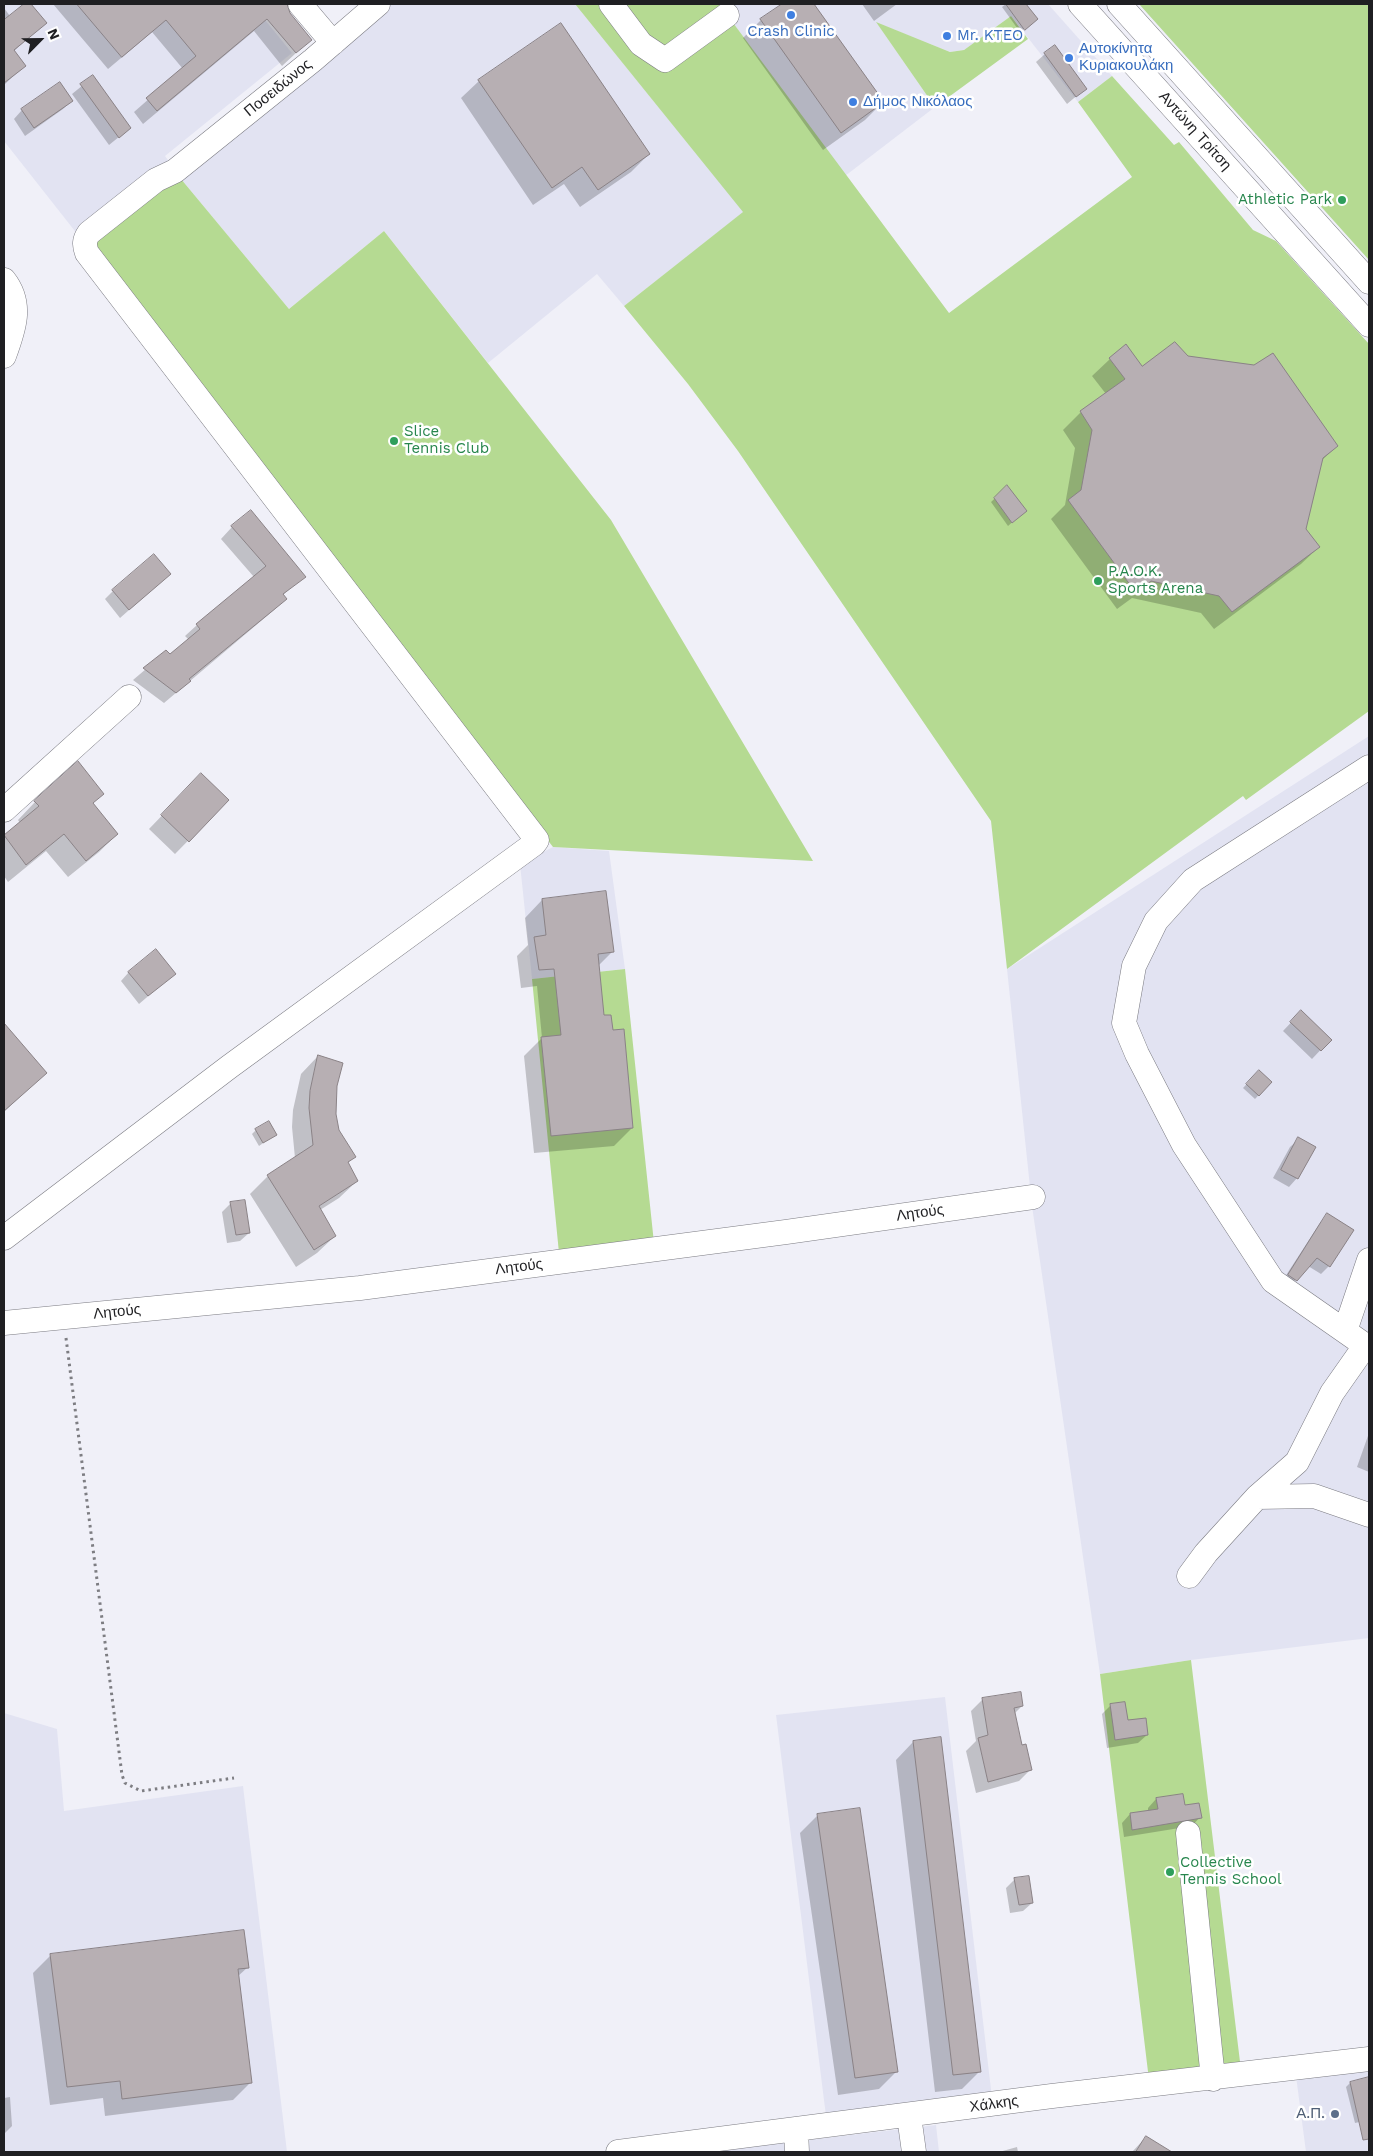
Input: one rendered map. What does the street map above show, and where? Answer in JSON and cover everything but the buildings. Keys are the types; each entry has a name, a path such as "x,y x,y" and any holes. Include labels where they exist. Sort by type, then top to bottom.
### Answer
{"street":[{"path":"300,4 333,43"},
{"name":"Ποσειδώνος","path":"4,1238 228,1067 537,840 87,253 84,246 85,238 89,233 156,180 176,171 378,4"},
{"path":"611,4 641,44 665,60 727,15"},
{"name":"Αντώνη Τρίτση","path":"1080,4 1369,325"},
{"name":"Αντώνη Τρίτση","path":"1119,4 1369,282"},
{"path":"4,280 13,292 16,318 4,356"},
{"path":"4,810 129,697"},
{"path":"1189,1576 1206,1553 1257,1497 1297,1462 1332,1393 1367,1347 1273,1281 1184,1145 1137,1054 1124,1023 1134,966 1156,921 1193,880 1369,767"},
{"name":"Λητούς","path":"4,1323 360,1288 786,1232 1033,1197"},
{"path":"1345,1331 1369,1260"},
{"path":"1257,1497 1314,1496 1369,1515"},
{"path":"1188,1833 1213,2079"},
{"name":"Χάλκης","path":"628,2152 796,2141 909,2116 1052,2096 1213,2079 1369,2059"},
{"path":"909,2116 914,2152"}],"path":[{"path":"64,1317 122,1775 125,1783 141,1791 234,1778"}],"shaded area":[{"path":"4,4 252,4 292,53 165,156 181,179 78,235 4,141"},
{"path":"383,4 575,4 744,212 624,306 597,274 488,363 384,231 289,309 181,179"},
{"path":"719,4 1048,4 1112,76 1078,102 1011,16 964,50 950,52 877,23 935,107 845,176"},
{"path":"1369,736 1369,1638 1191,1660 1100,1674 1032,1206 1007,969"},
{"path":"553,847 609,851 625,969 532,979 520,864"},
{"path":"945,1697 992,2098 826,2116 776,1715"},
{"path":"4,1713 57,1729 64,1811 243,1786 287,2152 4,2152"},
{"name":"Α.Π.","path":"1369,2066 1369,2152 1306,2152 1296,2076"},
{"path":"936,2125 939,2152 707,2152 774,2144"}],"green space":[{"name":"P.A.O.K. Sports Arena","path":"575,4 719,4 949,313 1132,177 1078,102 1112,76 1174,145 1179,142 1253,230 1276,241 1369,344 1369,711 1246,800 1243,796 1007,969 991,821 738,451 688,384 624,306 743,212"},
{"path":"1139,4 1369,4 1369,260"},
{"path":"1011,16 1028,39 935,107 876,22 950,52 964,50"},
{"name":"Slice Tennis Club","path":"181,179 289,309 384,231 611,520 813,861 553,847 78,235"},
{"path":"625,969 654,1243 559,1253 532,979"},
{"name":"Collective Tennis School","path":"1191,1660 1241,2070 1149,2080 1100,1674"}],"place":[{"name":"Crash Clinic","path":"791,15"},
{"name":"Mr. KTEO","path":"947,36"},
{"name":"Αυτοκίνητα Κυριακουλάκη","path":"1069,58"},
{"name":"Δήμος Νικόλαος","path":"853,102"},
{"name":"Athletic Park","path":"1342,200"},
{"name":"Slice Tennis Club","path":"394,441"},
{"name":"P.A.O.K. Sports Arena","path":"1098,581"},
{"name":"Collective Tennis School","path":"1170,1872"},
{"name":"Α.Π.","path":"1335,2114"}]}
